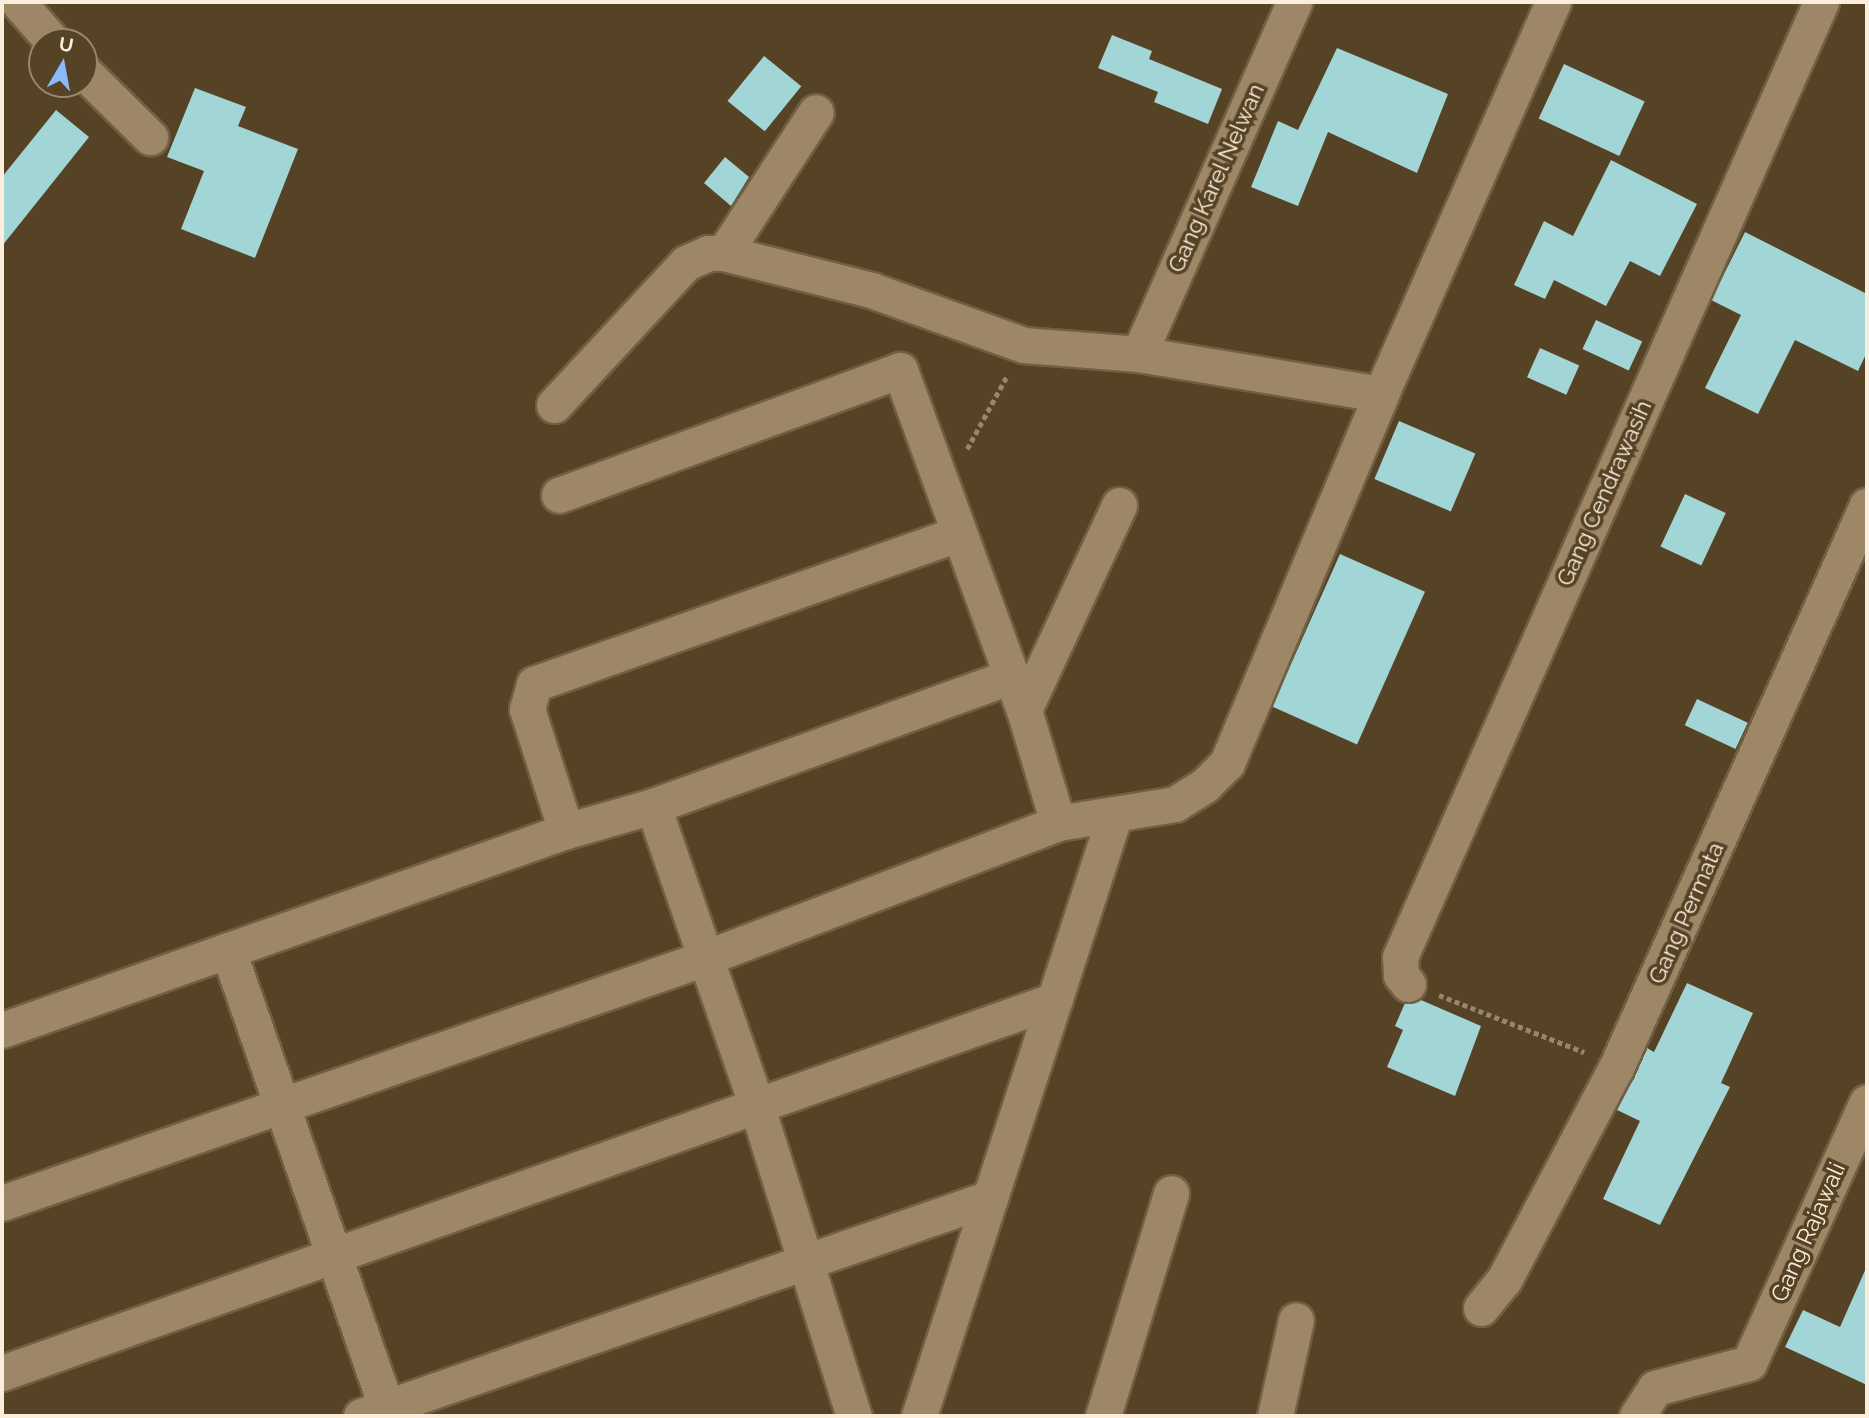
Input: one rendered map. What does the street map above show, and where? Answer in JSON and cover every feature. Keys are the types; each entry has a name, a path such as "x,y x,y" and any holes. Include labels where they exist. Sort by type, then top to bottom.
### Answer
{"street":[{"path":"18,2 41,28"},
{"name":"Gang Karel Nelwan","path":"1139,355 1294,2"},
{"path":"2,1203 283,1102 705,958 1058,822 1175,804 1205,785 1227,763 1381,394 1553,2"},
{"name":"Gang Cendrawasih","path":"1408,984 1401,975 1400,957 1821,2"},
{"path":"98,86 150,137"},
{"path":"724,253 816,112"},
{"path":"554,405 686,263 708,253 724,253 871,290 1024,345 1139,355 1381,394"},
{"path":"559,495 900,370 957,534 1024,710 1058,822"},
{"path":"1024,710 1119,505"},
{"name":"Gang Permata","path":"1481,1308 1504,1280 1616,1068 1867,505"},
{"path":"566,831 527,709 534,684 957,534"},
{"path":"2,1030 566,831 653,806 1010,677"},
{"path":"653,806 757,1107 808,1262 854,1416"},
{"path":"919,1416 1115,814"},
{"path":"228,950 334,1255 379,1413 990,1198"},
{"path":"2,1373 1055,1000"},
{"name":"Gang Rajawali","path":"1637,1416 1655,1388 1749,1363 1854,1166 1867,1102"},
{"path":"1102,1416 1171,1194"},
{"path":"1275,1416 1296,1320"}],"path":[{"path":"944,491 1024,345"},
{"path":"1408,984 1556,1038 1616,1068"}],"building":[{"path":"1112,35 1152,51 1149,59 1222,89 1208,124 1154,102 1158,92 1098,68"},
{"path":"1337,48 1448,94 1417,173 1328,132 1298,206 1251,187 1278,121 1298,130"},
{"path":"764,56 801,86 765,131 727,101"},
{"path":"1564,64 1645,102 1619,156 1539,118"},
{"path":"195,88 246,107 238,126 298,149 255,258 181,229 204,171 167,157"},
{"path":"56,110 89,137 2,246 2,177"},
{"path":"725,157 749,177 731,206 704,183"},
{"path":"1611,160 1697,204 1660,276 1630,261 1606,306 1554,280 1545,299 1514,285 1544,221 1573,236"},
{"path":"1745,232 1867,294 1867,352 1858,371 1795,340 1758,414 1705,388 1741,315 1711,300"},
{"path":"1596,320 1642,342 1629,371 1582,349"},
{"path":"1540,348 1579,365 1566,395 1527,377"},
{"path":"1399,421 1475,453 1451,511 1374,479"},
{"path":"1685,494 1726,513 1701,566 1660,547"},
{"path":"1340,554 1425,592 1357,744 1272,707"},
{"path":"1697,699 1748,723 1735,749 1685,725"},
{"path":"1687,983 1753,1013 1721,1083 1730,1087 1660,1225 1603,1199 1640,1121 1617,1110 1647,1048 1654,1052"},
{"path":"1421,1000 1481,1026 1455,1096 1387,1067 1403,1030 1395,1026 1405,1003"},
{"path":"1867,1266 1867,1385 1785,1347 1803,1310 1840,1327"}]}
